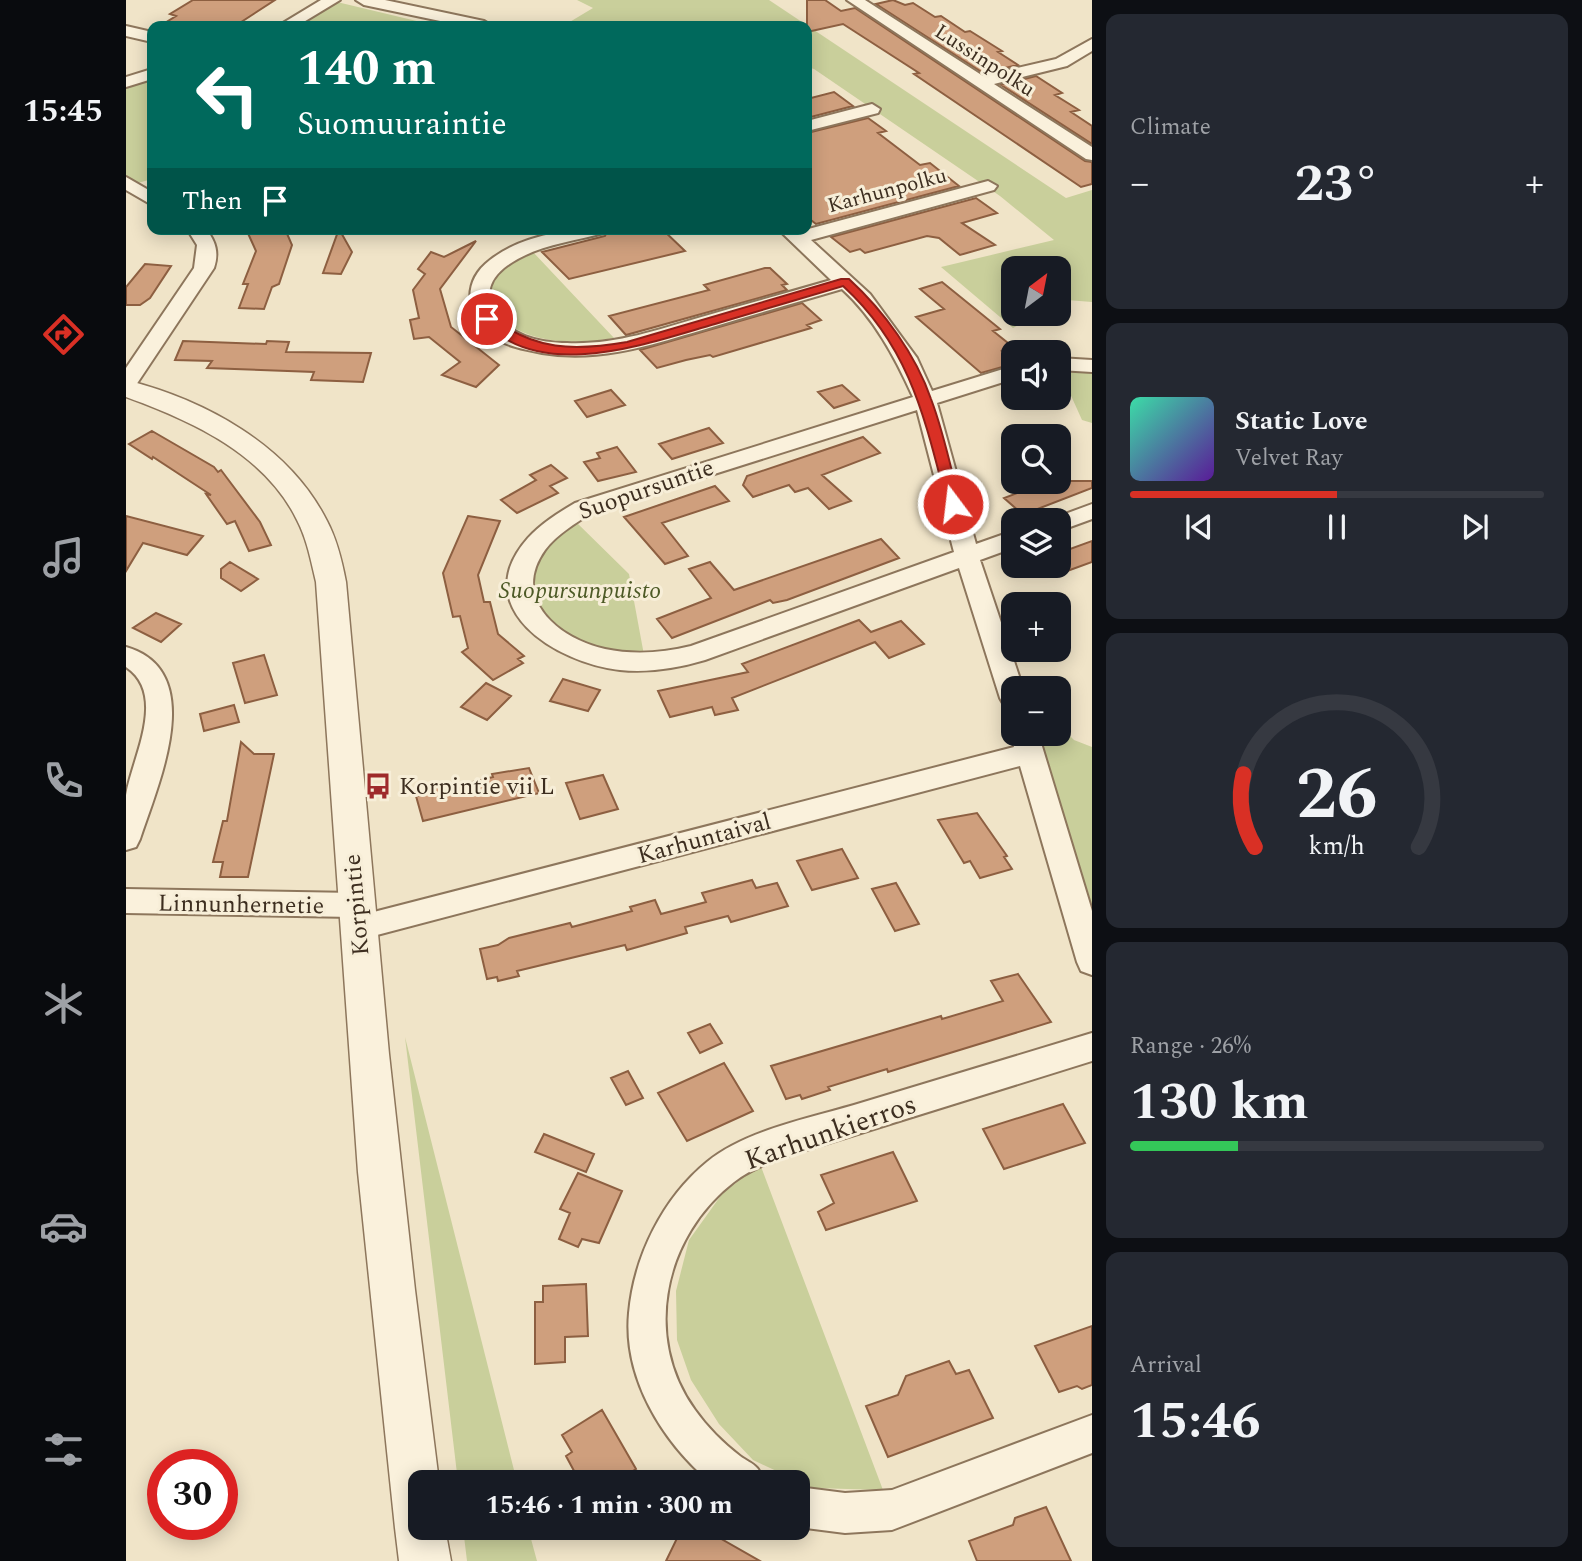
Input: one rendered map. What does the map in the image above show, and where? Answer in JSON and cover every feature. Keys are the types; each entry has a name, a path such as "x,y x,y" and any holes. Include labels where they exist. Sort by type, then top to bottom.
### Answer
{"street":[{"path":"295,21 332,0"},
{"path":"364,0 461,21"},
{"name":"Lussinpolku","path":"855,0 1092,155"},
{"path":"126,31 147,36"},
{"path":"980,82 1061,63 1092,44"},
{"path":"126,82 147,76"},
{"path":"812,125 872,109"},
{"path":"126,183 147,197"},
{"name":"Karhunpolku","path":"812,229 988,186"},
{"path":"126,386 201,275 208,261 206,239 202,235"},
{"path":"574,235 533,246 499,262 484,277 478,294 487,319 505,333 531,345 562,351 596,351 628,345 845,282"},
{"path":"794,235 863,298 890,332 906,358 925,399 967,556 1006,676"},
{"path":"1071,365 1092,366"},
{"name":"Suopursuntie","path":"1001,376 583,508 556,524 532,547 522,566 520,592 524,604 543,629 574,648 613,660 655,662 696,654 1001,544"},
{"name":"Korpintie","path":"126,386 204,418 256,450 285,479 311,517 321,543 331,582 357,917 401,1385 412,1470"},
{"path":"1071,519 1092,511"},
{"path":"126,656 136,661 152,676 159,704 155,744 126,839"},
{"name":"Karhuntaival","path":"357,917 1015,746"},
{"path":"1028,746 1092,962"},
{"name":"Linnunhernetie","path":"126,901 357,917"},
{"name":"Karhunkierros","path":"727,1470 709,1457 687,1432 656,1376 648,1346 651,1284 660,1256 671,1233 702,1189 722,1171 782,1142 1092,1047"},
{"path":"810,1509 860,1514 892,1510 1092,1434"},
{"name":"Korpintie","path":"422,1540 425,1561"}],"green space":[{"path":"577,0 769,0 800,21 571,21 593,8"},
{"path":"337,2 417,21 302,21"},
{"path":"812,29 1066,198 1092,190 1092,302 1071,300 1071,256 1001,256 1001,318 941,267 1054,240 1000,196 812,68"},
{"path":"147,79 147,180 138,183 126,175 126,85"},
{"path":"533,252 614,338 580,342 547,340 516,329 488,308 489,280 515,259"},
{"path":"1071,370 1092,371 1092,423 1082,420 1071,396"},
{"name":"Suopursunpuisto","path":"574,520 629,574 644,655 604,650 581,643 557,629 539,609 530,584 536,558 548,543"},
{"path":"1071,737 1092,747 1092,913 1040,746 1071,746"},
{"path":"405,1037 514,1470 457,1470"},
{"path":"760,1164 883,1490 813,1488 810,1487 810,1470 774,1470 753,1460 719,1424 691,1380 677,1340 676,1291 689,1240 722,1194"},
{"path":"464,1540 531,1540 537,1561 467,1561"}],"building":[{"path":"193,0 275,0 243,21 168,21 176,16 170,14"},
{"path":"807,0 825,0 841,11 855,8 1085,161 1092,162 1092,184 1081,187 914,74 919,73 843,24 812,31 812,21 807,21"},
{"path":"893,0 905,5 913,3 935,17 941,16 965,32 970,31 1002,51 998,52 1018,65 983,73 876,4"},
{"path":"1036,76 1062,93 1055,95 1079,110 1071,112 1092,126 1092,144 1001,85"},
{"path":"834,92 853,106 812,117 812,98"},
{"path":"868,118 886,131 878,133 920,165 930,163 959,186 816,224 812,221 812,132"},
{"path":"976,198 997,213 962,223 995,245 960,255 939,238 927,236 865,253 860,249 850,252 831,237"},
{"path":"249,235 288,235 292,245 279,284 272,287 264,309 239,308 248,284 243,284 256,251"},
{"path":"337,235 342,235 352,252 341,274 323,273"},
{"path":"668,235 685,251 569,279 542,252 605,236"},
{"path":"476,241 440,289 451,327 499,365 476,387 442,375 460,362 429,337 414,339 410,320 419,318 413,290 425,274 418,269 431,252 444,257"},
{"path":"145,264 171,266 150,298 140,305 126,305 126,287"},
{"path":"770,268 787,284 782,285 787,290 626,335 609,316 709,290 704,285"},
{"path":"942,282 1000,329 993,331 1004,340 1001,340 1001,367 981,373 916,317 944,309 920,289"},
{"path":"802,303 821,320 807,325 811,328 713,357 710,355 657,368 640,350"},
{"path":"183,341 266,344 267,341 289,342 286,352 371,353 363,382 311,380 314,372 207,368 212,361 175,360"},
{"path":"842,385 859,400 834,408 818,392"},
{"path":"611,390 625,405 587,417 575,401"},
{"path":"709,428 723,443 672,459 659,444"},
{"path":"152,431 214,467 218,472 221,470 260,522 271,545 249,551 235,521 227,524 206,494 211,495 129,444"},
{"path":"863,437 880,453 822,475 851,501 829,509 808,488 795,492 789,485 753,497 743,485 747,476"},
{"path":"617,447 636,472 598,481 584,462 600,458 597,453"},
{"path":"551,465 567,478 550,486 558,493 517,513 501,500 536,480 530,475"},
{"path":"1071,481 1092,481 1092,488 1040,508 1015,508 1004,498 1015,494 1071,494"},
{"path":"715,486 729,501 662,523 688,556 665,564 624,517"},
{"path":"126,516 203,536 187,555 143,543 126,571"},
{"path":"468,516 500,521 478,575 484,602 490,602 498,634 524,656 518,659 523,663 493,680 462,652 468,648 460,616 453,617 443,573"},
{"path":"881,539 899,558 787,600 773,603 770,600 672,638 657,619 711,598 689,569 710,562 734,590"},
{"path":"1092,541 1092,562 1071,570 1071,549"},
{"path":"230,562 258,579 241,591 221,578 221,569"},
{"path":"156,613 181,624 161,642 133,628"},
{"path":"859,620 871,632 901,621 924,644 889,658 875,642 732,698 738,710 715,715 712,707 670,717 658,691 748,672 742,664"},
{"path":"264,655 277,695 245,703 233,663"},
{"path":"563,679 600,690 588,711 550,701"},
{"path":"486,683 511,696 487,720 461,707"},
{"path":"234,705 239,722 204,731 200,714"},
{"path":"241,742 254,754 274,754 248,877 220,877 223,862 213,862 223,821 227,821"},
{"path":"529,768 539,793 423,821 416,796 431,793 429,789 452,784 452,787 493,777 492,774"},
{"path":"603,775 618,809 580,819 566,783"},
{"path":"977,813 1007,856 1004,857 1012,869 980,878 970,861 964,863 938,820"},
{"path":"842,849 858,878 812,890 797,861"},
{"path":"752,880 756,888 777,883 788,906 731,922 728,916 685,927 687,933 627,950 625,945 517,971 519,976 498,981 497,977 487,979 480,949 498,945 509,938 570,923 572,927 632,911 630,907 655,900 661,914 706,902 702,893"},
{"path":"896,883 919,924 895,931 872,889"},
{"path":"1018,974 1051,1022 888,1072 887,1069 828,1087 830,1090 802,1099 800,1095 786,1099 771,1066 941,1016 942,1019 1003,1001 991,981"},
{"path":"710,1024 722,1043 700,1053 688,1033"},
{"path":"724,1063 753,1111 687,1141 658,1093"},
{"path":"628,1071 643,1098 626,1105 611,1078"},
{"path":"1063,1104 1085,1143 1004,1169 983,1129"},
{"path":"544,1134 594,1154 586,1172 535,1152"},
{"path":"893,1152 917,1201 826,1230 818,1212 834,1203 821,1175"},
{"path":"578,1173 622,1191 599,1243 582,1239 578,1247 559,1239 570,1213 560,1209"},
{"path":"586,1284 588,1336 565,1337 565,1362 535,1364 535,1302 543,1302 543,1286"},
{"path":"1092,1326 1092,1385 1082,1389 1077,1386 1059,1392 1035,1346"},
{"path":"949,1361 956,1374 969,1370 993,1418 888,1457 866,1406 898,1395 906,1376"},
{"path":"602,1410 636,1469 574,1470 566,1456 572,1452 562,1435"},
{"path":"1046,1507 1071,1561 977,1561 969,1541 1013,1525 1015,1518"},
{"path":"676,1540 723,1540 760,1561 666,1561"}],"place":[{"name":"Korpintie vii L","path":"378,786"}],"route":[{"path":"487,319 505,333 531,345 562,351 596,351 628,345 845,282 863,298 890,332 906,358 925,399 953,504"}]}
